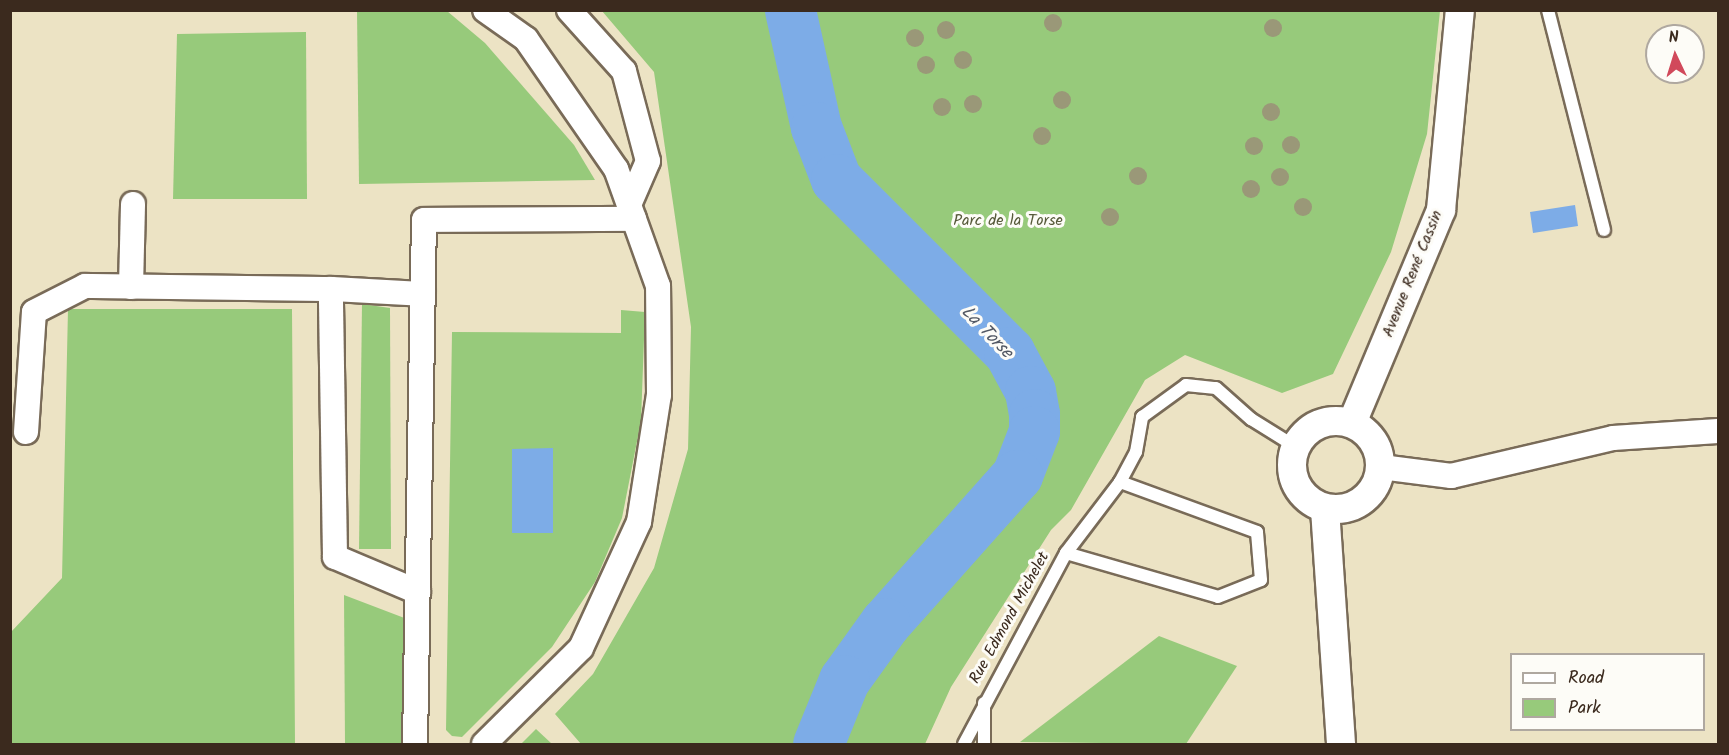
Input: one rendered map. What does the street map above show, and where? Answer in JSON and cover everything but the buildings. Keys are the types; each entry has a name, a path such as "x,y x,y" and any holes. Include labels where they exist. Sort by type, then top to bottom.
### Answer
{"street":[{"path":"484,744 581,648 639,522 659,395 658,286 616,169 526,39 485,10"},
{"path":"568,10 624,71 648,161 631,212"},
{"name":"Avenue René Cassin","path":"1352,423 1441,210 1460,10"},
{"path":"131,287 133,204"},
{"path":"415,744 424,220 631,212"},
{"path":"26,432 34,312 85,286 331,289 423,294"},
{"path":"331,289 335,557 418,592"},
{"path":"1325,509 1361,503 1372,492 1381,467 1374,440 1352,423 1320,423 1296,447 1295,484 1325,509 1341,744"},
{"path":"1381,467 1451,476 1581,443 1719,431"}],"lane":[{"path":"1548,10 1604,230"},
{"name":"Rue Edmond Michelet","path":"964,744 984,699 1066,553 1120,482 1136,452 1142,417 1186,385 1216,388 1251,419 1296,447"},
{"name":"Rue Edmond Michelet","path":"1066,553 1218,597 1261,580 1257,532 1120,482"},
{"name":"Rue Edmond Michelet","path":"984,699 984,744"}],"green space":[{"path":"357,11 447,11 485,43 574,145 595,180 359,184"},
{"name":"Parc de la Torse","path":"602,11 1440,11 1427,134 1391,252 1333,374 1282,393 1185,355 1145,380 1071,510 1051,530 951,687 925,744 581,744 555,714 593,674 654,568 688,449 691,327 654,72"},
{"path":"306,32 307,199 173,199 177,34"},
{"path":"362,304 390,308 391,549 359,549"},
{"path":"68,309 292,309 295,744 11,744 11,632 62,578"},
{"path":"621,310 645,312 641,421 622,518 595,582 552,647 462,737 452,736 446,730 452,332 621,333"},
{"path":"344,595 407,619 405,744 345,744"},
{"path":"1159,636 1237,666 1186,744 1020,742"},
{"path":"536,729 552,744 521,744"}],"water":[{"path":"1575,205 1578,226 1533,233 1530,212"},
{"path":"553,448 553,533 512,533 512,449"}],"waterway":[{"name":"La Torse","path":"790,10 816,127 836,179 1009,352 1030,391 1034,414 1034,431 1017,475 885,623 844,680 818,744"}]}
